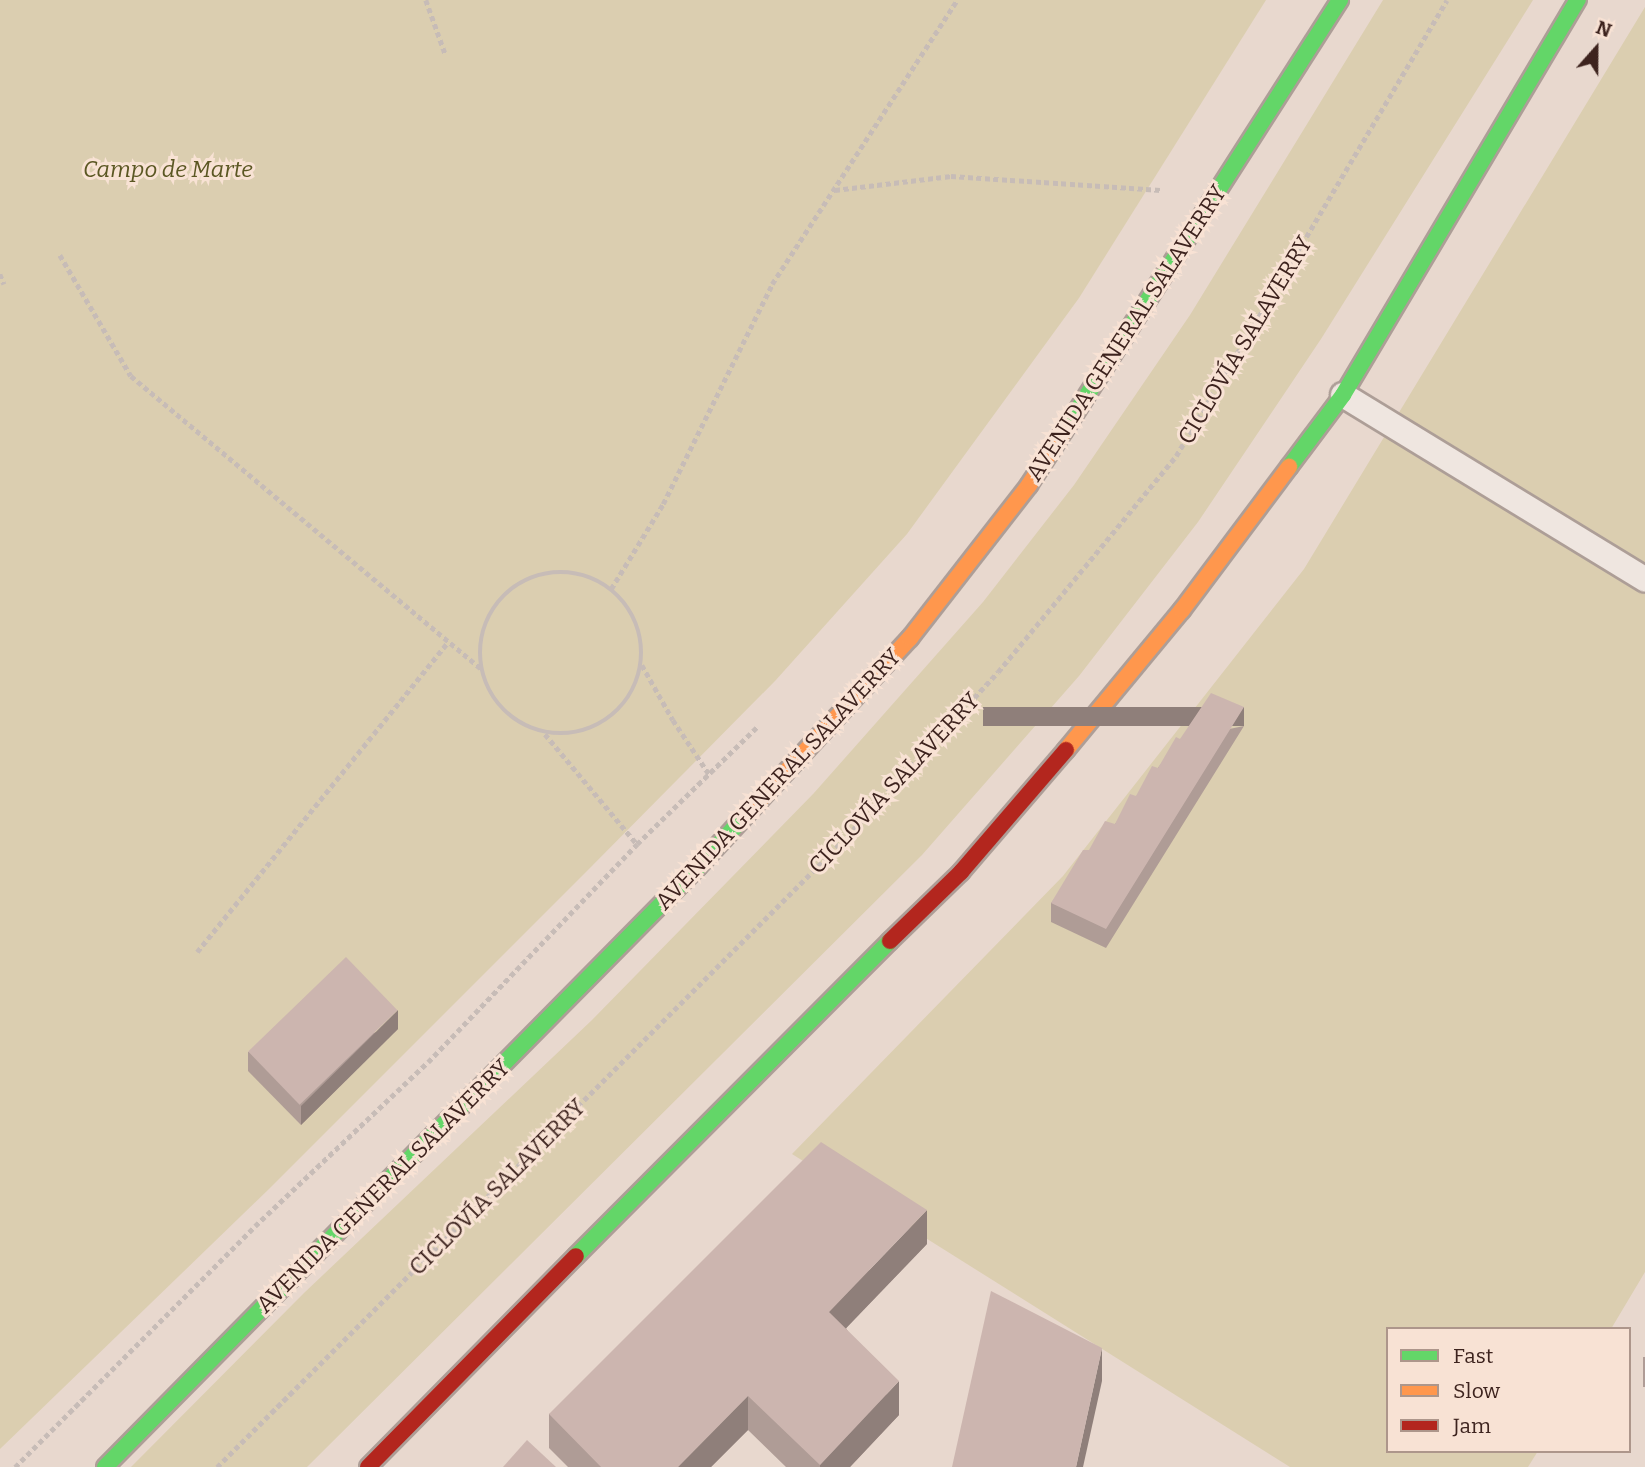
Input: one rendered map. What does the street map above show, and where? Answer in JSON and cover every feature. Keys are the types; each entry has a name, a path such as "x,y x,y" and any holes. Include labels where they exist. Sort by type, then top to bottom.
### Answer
{"main road":[{"name":"AVENIDA GENERAL SALAVERRY","path":"105,1467 698,867 910,638 1029,485 1340,0"},
{"path":"368,1467 773,1056 961,872 1182,610 1343,395 1578,0"}],"lane":[{"path":"1343,395 1645,579"}],"path":[{"path":"426,0 446,56"},
{"path":"611,589 663,505 772,284 957,0"},
{"name":"CICLOVÍA SALAVERRY","path":"217,1467 836,848 998,672 1176,456 1447,0"},
{"path":"834,190 951,176 1168,191"},
{"path":"60,255 131,376 481,669"},
{"path":"0,274 4,284"},
{"path":"558,572 586,576 611,589 630,610 640,636 642,664 634,690 618,711 597,727 571,734 545,733 522,724 503,710 489,691 481,669 480,641 488,614 506,593 530,578 558,572"},
{"path":"197,952 447,643"},
{"path":"642,664 673,720 709,774"},
{"path":"15,1467 255,1226 428,1062 636,844 766,718"},
{"path":"545,733 636,844"}],"green space":[{"name":"Campo de Marte","path":"0,0 1266,0 1079,298 907,534 775,681 586,872 269,1189 0,1449"},
{"path":"1383,0 1533,0 1321,339 1198,522 1079,676 922,855 307,1467 131,1467 304,1293 592,1020 814,793 983,602 1074,485 1190,315"},
{"path":"1645,7 1645,1272 1612,1327 1386,1327 1386,1453 1537,1453 1528,1467 1290,1467 792,1154 1063,876 1304,569"}],"building":[{"path":"1211,693 1244,707 1106,929 1051,903 1083,850 1089,850 1105,821 1115,824 1130,794 1136,796 1152,766 1158,768 1176,737 1180,739"},
{"path":"346,957 397,1010 300,1105 248,1051"},
{"path":"821,1142 927,1210 829,1312 899,1381 820,1465 748,1396 678,1467 601,1467 549,1414"},
{"path":"991,1291 1102,1348 1076,1467 952,1467"},
{"path":"527,1440 556,1467 503,1467"}],"traffic: fast":[{"path":"1064,431 1340,0"},
{"path":"1289,467 1343,395 1578,0"},
{"path":"105,1467 698,867 759,801"},
{"path":"576,1256 890,941"}],"traffic: slow":[{"path":"759,801 910,638 1029,485 1064,431"},
{"path":"1066,750 1182,610 1289,467"}],"traffic: jam":[{"path":"890,941 961,872 1066,750"},
{"path":"368,1467 576,1256"}]}
